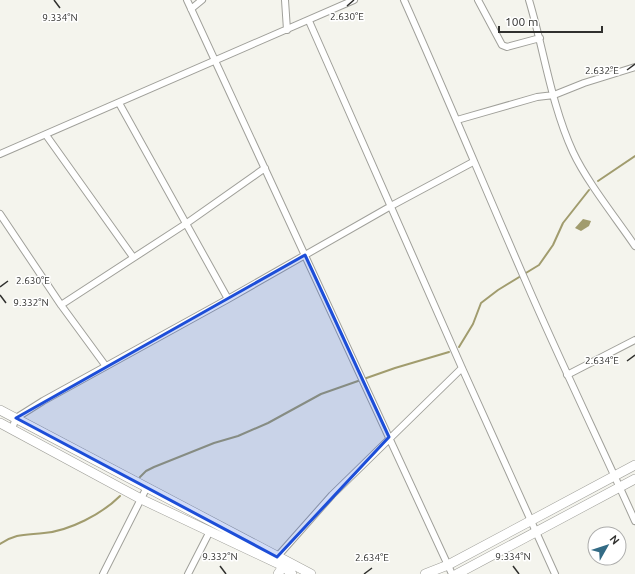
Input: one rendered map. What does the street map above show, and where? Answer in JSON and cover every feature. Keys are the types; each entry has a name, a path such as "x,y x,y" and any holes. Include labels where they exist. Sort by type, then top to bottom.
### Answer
{"street":[{"path":"187,0 452,574"},
{"path":"191,9 202,0"},
{"path":"285,0 287,30"},
{"path":"0,154 216,62 354,0"},
{"path":"404,0 458,120 473,162 567,375 635,521"},
{"path":"478,0 502,45 507,47 540,38"},
{"path":"529,0 554,95 573,151 579,163 635,246"},
{"path":"309,21 462,368 555,574"},
{"path":"458,120 538,97 554,95 584,83 635,67"},
{"path":"119,103 228,299"},
{"path":"46,134 133,257"},
{"path":"12,429 16,418 105,365 228,299 391,206 473,162"},
{"path":"61,305 187,223 265,168"},
{"path":"0,214 61,305 105,365"},
{"path":"567,375 635,340"},
{"path":"277,557 332,495 389,437 462,368"},
{"path":"0,410 277,557 282,567 311,574"},
{"path":"0,423 141,499 282,567 292,574"},
{"path":"425,574 448,565 635,465"},
{"path":"457,574 635,479"},
{"path":"103,574 147,487"},
{"path":"188,574 209,532"}],"highlighted area":[{"path":"305,255 389,437 277,557 16,418"}],"shaded area":[{"path":"583,219 591,221 589,226 581,231 575,228"}],"waterway":[{"path":"598,181 635,156"},
{"path":"459,347 473,324 481,303 498,290 539,265 553,245 563,223 589,190"},
{"path":"140,477 146,471 154,467 214,443 238,436 268,423 321,394 395,368 449,352"},
{"path":"0,544 16,536 54,532 64,529 95,515 113,503 120,496"}]}
